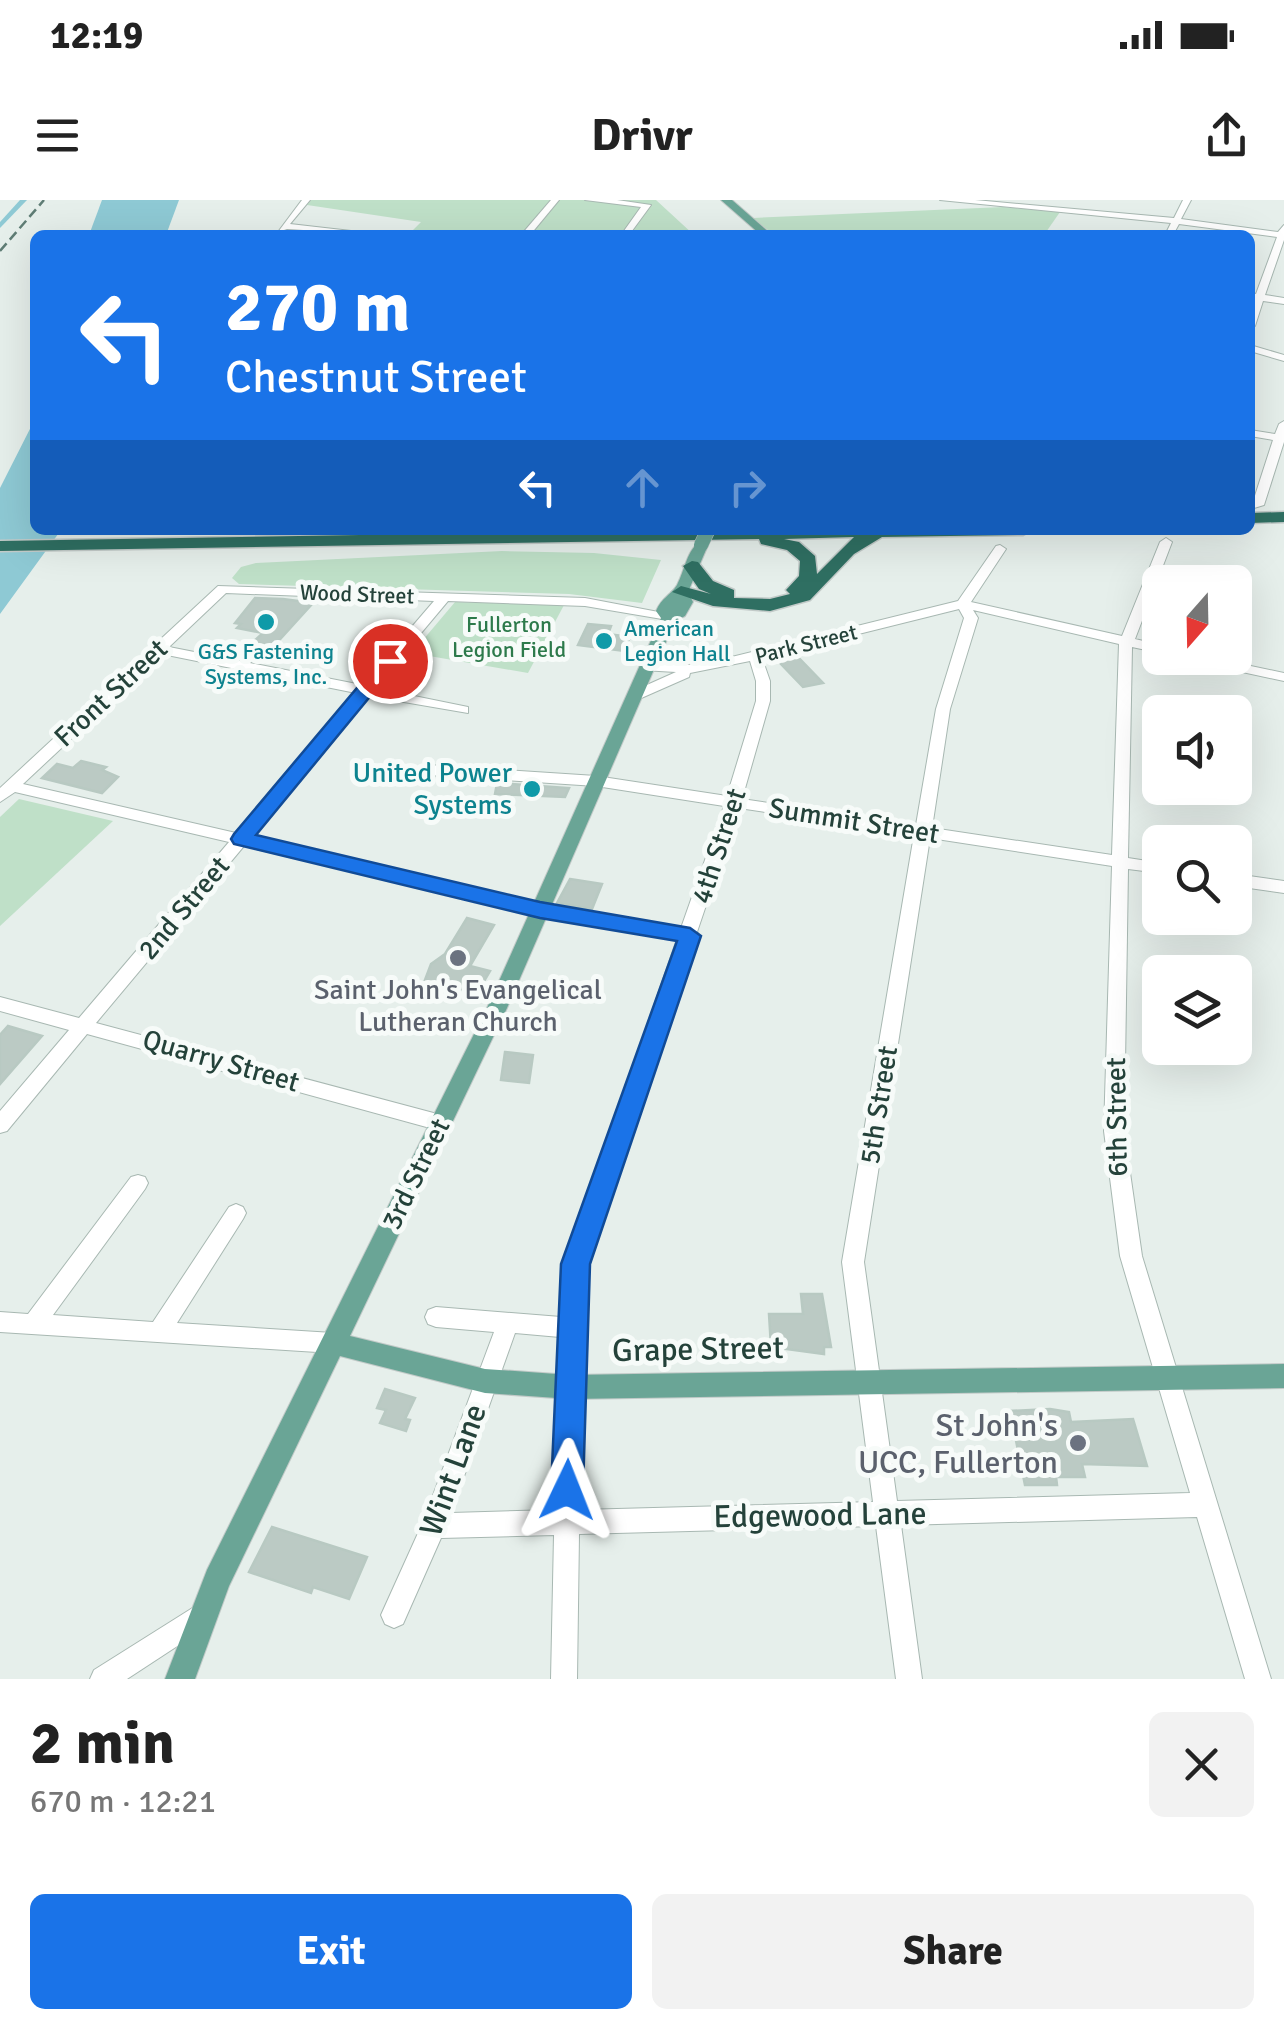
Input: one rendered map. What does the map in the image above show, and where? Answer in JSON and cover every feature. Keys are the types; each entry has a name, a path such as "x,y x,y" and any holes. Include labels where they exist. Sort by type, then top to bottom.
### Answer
{"highway":[{"path":"1255,515 1284,518"},
{"path":"0,530 30,529"},
{"path":"0,546 683,535"},
{"path":"681,592 745,603 783,602 813,589 848,548 869,538 927,535"},
{"path":"622,536 771,540 798,550 809,560 808,578 792,591 762,597 681,592"},
{"path":"692,566 706,585 727,594"}],"main road":[{"path":"715,200 750,230"},
{"path":"726,200 761,230"},
{"path":"681,592 704,537"},
{"name":"3rd Street","path":"180,1679 202,1615 441,1123 669,618 680,613 685,602 681,592"},
{"name":"Grape Street","path":"334,1343 485,1381 570,1387 1284,1376"}],"street":[{"path":"281,230 306,200"},
{"path":"528,230 555,200"},
{"path":"589,200 647,205 628,230"},
{"path":"944,200 1283,233 1256,297 1284,301"},
{"path":"1172,230 1188,200"},
{"path":"284,226 328,230"},
{"path":"1255,349 1284,358"},
{"path":"1255,507 1282,439 1284,424"},
{"path":"1255,434 1282,439"},
{"name":"6th Street","path":"1166,542 1127,642 1114,1132 1118,1188 1131,1256 1258,1679"},
{"path":"1000,548 963,604 1142,646"},
{"name":"Wood Street","path":"223,589 598,603 669,618"},
{"name":"Front Street","path":"6,792 223,589"},
{"name":"2nd Street","path":"0,1125 444,597"},
{"name":"Park Street","path":"647,667 699,669 963,604"},
{"name":"5th Street","path":"910,1679 853,1262 943,709 971,618 963,604"},
{"path":"158,650 463,710"},
{"name":"4th Street","path":"564,1679 571,1328 579,1248 690,936 733,802 763,701 763,681 755,656"},
{"path":"634,696 699,669"},
{"path":"1252,670 1284,677"},
{"name":"Summit Street","path":"428,770 596,781 1142,865"},
{"path":"6,792 242,839 540,910 690,936"},
{"path":"1252,882 1284,887"},
{"name":"Quarry Street","path":"0,1004 441,1123"},
{"path":"34,1324 138,1183"},
{"path":"159,1332 236,1213"},
{"path":"436,1317 571,1328"},
{"name":"Grape Street","path":"0,1322 334,1343"},
{"name":"Wint Lane","path":"394,1615 434,1526 508,1322"},
{"name":"Edgewood Lane","path":"434,1526 1205,1505"},
{"path":"103,1679 202,1615"}],"green space":[{"path":"311,200 656,200 689,230 413,230 421,222 307,205"},
{"path":"1003,207 1060,212 1047,230 768,230 753,218"},
{"path":"502,551 594,553 661,560 642,603 569,594 239,584 232,578 241,567 256,563"},
{"name":"Fullerton Legion Field","path":"455,602 564,605 528,673 412,653"},
{"path":"19,799 113,821 0,926 0,817"}],"water":[{"path":"102,200 179,200 168,230 91,230"},
{"path":"30,429 30,535 57,535 0,614 0,488"}],"building":[{"name":"G&S Fastening Systems, Inc.","path":"255,598 313,603 274,646 253,642 263,633 237,628 241,624 235,623"},
{"name":"American Legion Hall","path":"588,624 611,626 608,634 630,637 624,651 578,645"},
{"path":"798,657 823,683 803,687 779,662"},
{"path":"81,761 106,767 102,770 118,777 102,793 42,778 57,764 73,768"},
{"name":"United Power Systems","path":"497,783 569,788 565,797 495,794"},
{"path":"570,879 602,884 592,909 557,903"},
{"name":"Saint John's Evangelical Lutheran Church","path":"467,918 494,925 470,966 490,971 477,993 425,980 431,964 445,954"},
{"path":"8,1026 42,1036 0,1084 0,1035"},
{"path":"505,1052 533,1055 529,1083 501,1080"},
{"path":"801,1294 822,1294 831,1347 824,1347 824,1354 771,1347 769,1314 803,1314"},
{"path":"385,1389 415,1398 405,1419 410,1420 406,1431 380,1423 386,1410 377,1408"},
{"name":"St John's UCC, Fullerton","path":"1010,1411 1069,1412 1071,1422 1133,1419 1147,1466 1082,1464 1085,1477 1056,1477 1057,1485 1025,1485"},
{"path":"272,1527 367,1557 349,1599 313,1587 311,1593 249,1572"}],"waterway":[{"path":"0,226 24,200"}],"railway":[{"path":"0,251 44,200"}],"place":[{"name":"G&S Fastening Systems, Inc.","path":"266,622"},
{"name":"American Legion Hall","path":"604,641"},
{"name":"United Power Systems","path":"532,789"},
{"name":"Saint John's Evangelical Lutheran Church","path":"458,958"},
{"name":"St John's UCC, Fullerton","path":"1078,1443"}],"route":[{"path":"390,661 242,839 540,910 690,936 579,1248 572,1288 567,1490"}]}
